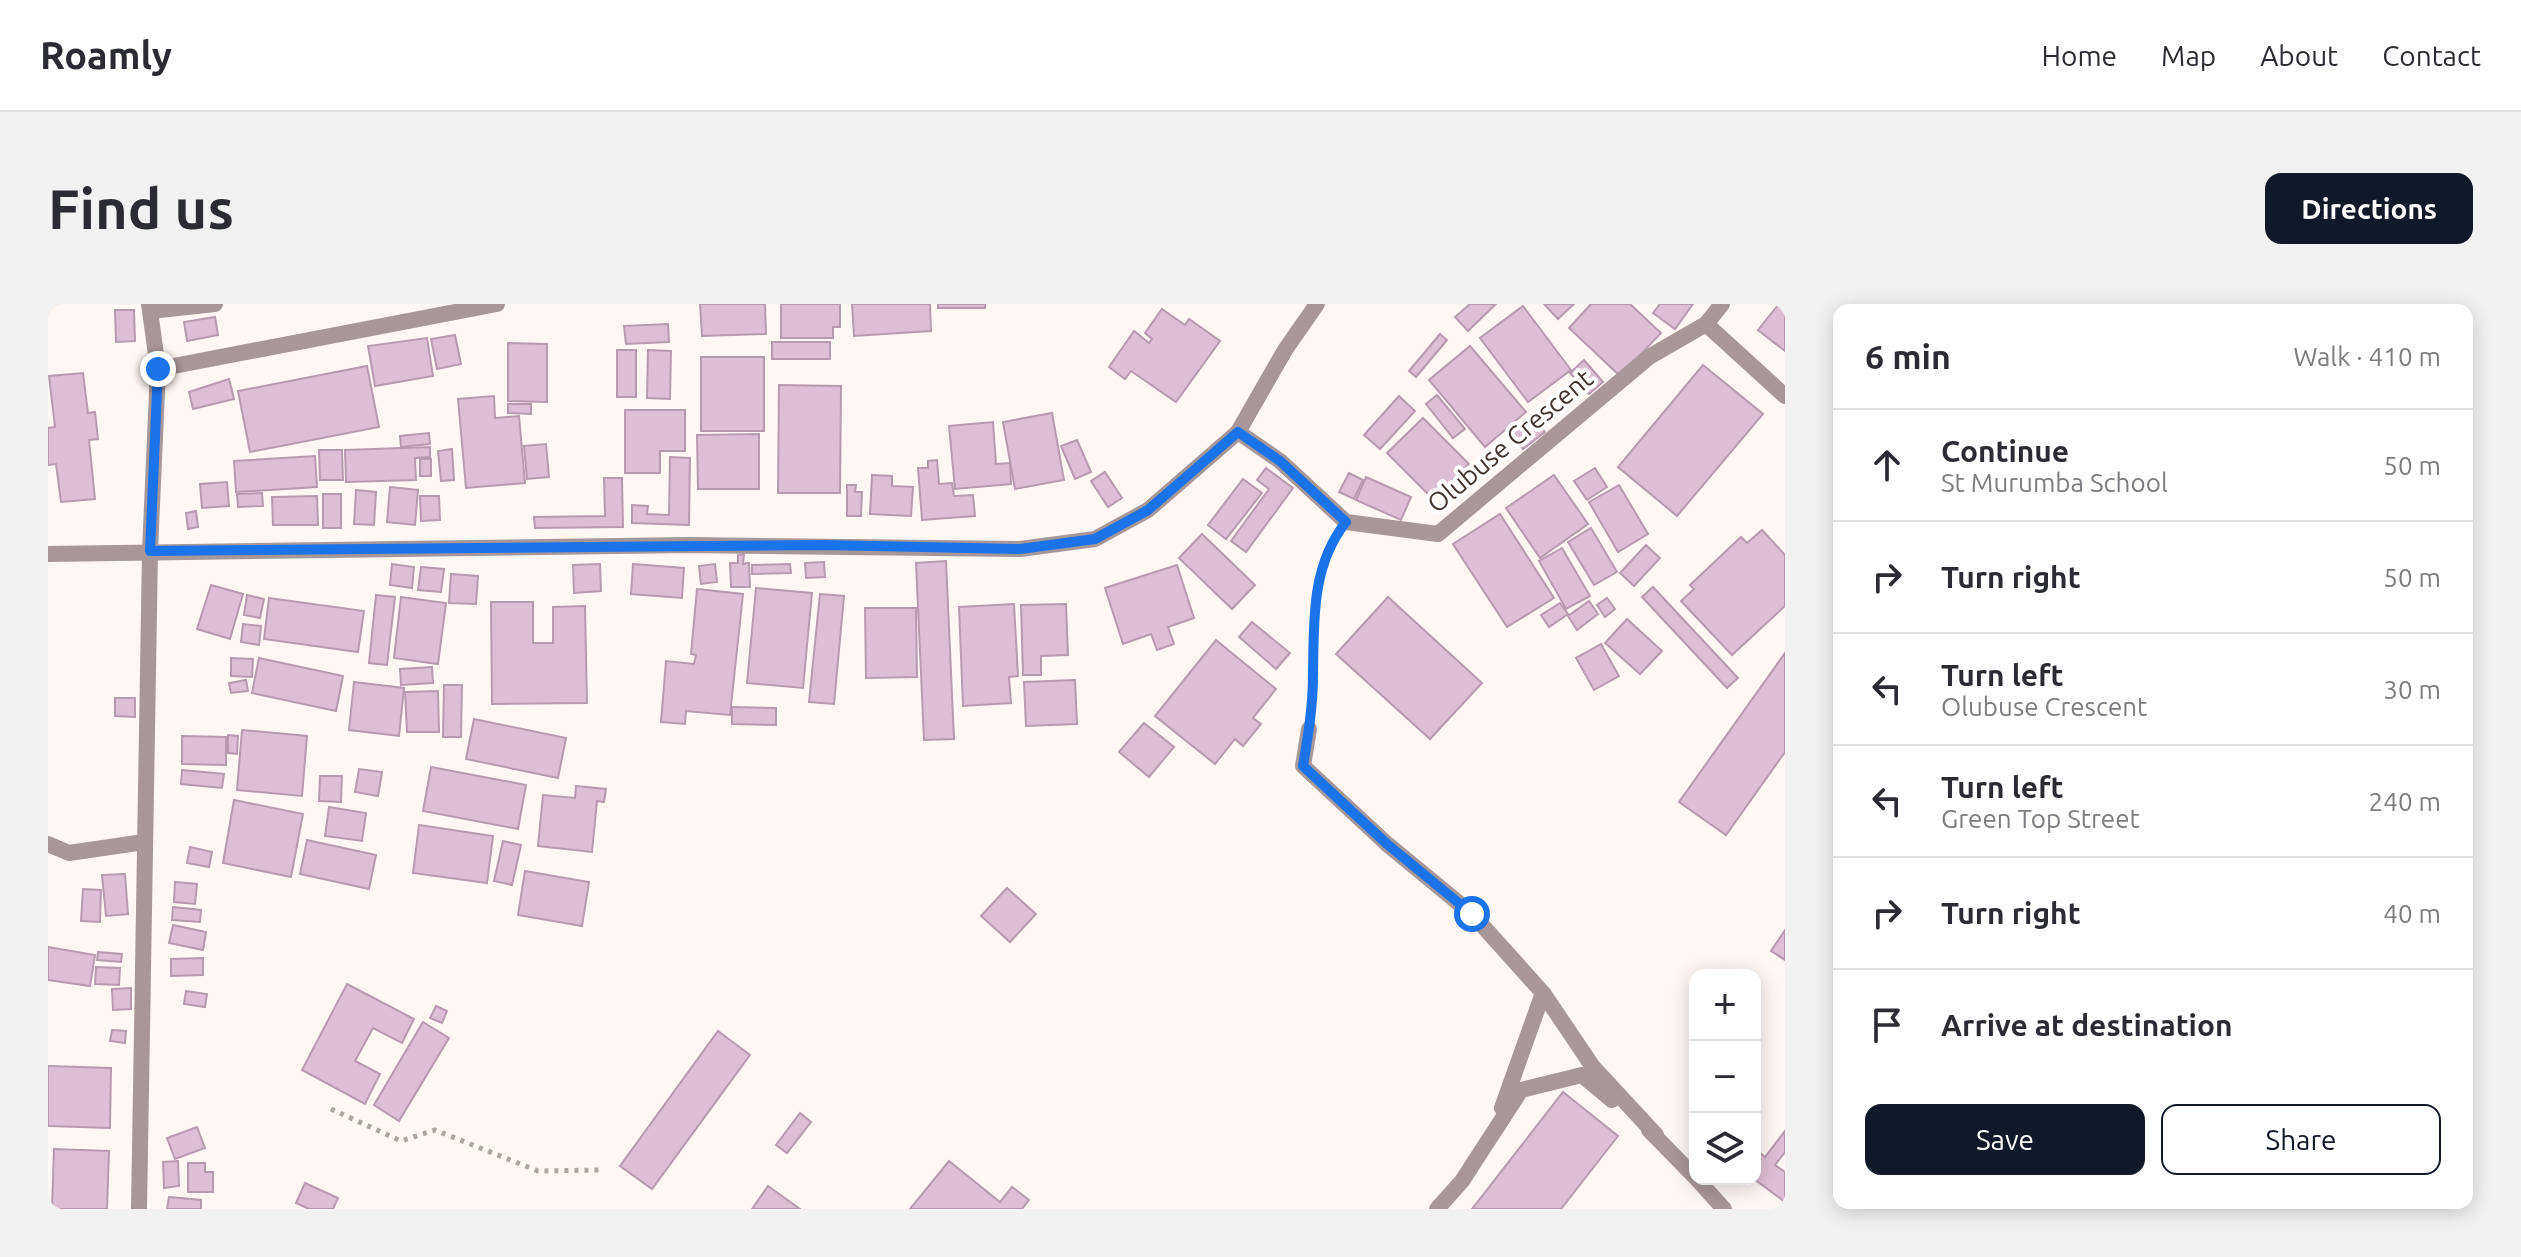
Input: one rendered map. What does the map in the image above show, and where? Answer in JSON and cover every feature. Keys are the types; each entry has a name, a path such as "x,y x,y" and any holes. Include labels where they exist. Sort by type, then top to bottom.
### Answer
{"street":[{"path":"139,1209 150,551 158,369 149,308 215,304"},
{"path":"158,369 497,304"},
{"path":"48,554 749,545 1020,549 1095,539 1148,510 1238,432 1285,350 1317,304"},
{"name":"Olubuse Crescent","path":"1346,522 1438,534 1649,357 1706,324 1722,304"},
{"path":"1706,324 1785,396"},
{"path":"1238,432 1280,461 1346,522"},
{"path":"1309,729 1303,766 1387,844 1472,914 1543,993 1593,1067 1689,1170"},
{"path":"48,844 69,853 144,842"},
{"path":"1493,1133 1543,993"},
{"path":"1437,1209 1462,1181 1521,1090 1582,1075 1656,1135"},
{"path":"1702,1185 1724,1209"}],"path":[{"path":"1309,729 1316,589 1336,536 1346,522"},
{"path":"331,1109 401,1141 435,1130 538,1171 600,1170"}],"building":[{"path":"700,304 765,304 766,334 702,336"},
{"path":"781,304 840,304 840,327 833,327 833,338 781,338"},
{"path":"852,304 930,304 931,331 854,336"},
{"path":"938,304 985,304 985,308 938,308"},
{"path":"1470,304 1496,304 1468,331 1455,317"},
{"path":"1544,304 1574,304 1558,319"},
{"path":"1591,304 1630,304 1661,333 1620,376 1569,328"},
{"path":"1660,304 1693,304 1675,329 1653,313"},
{"path":"1778,305 1785,311 1785,351 1758,330"},
{"path":"1523,306 1571,370 1528,402 1480,338"},
{"path":"1162,309 1185,325 1189,319 1220,341 1176,402 1131,371 1125,379 1109,367 1134,331 1149,343 1152,339 1145,333"},
{"path":"115,310 134,310 135,341 116,342"},
{"path":"215,317 218,335 187,341 184,322"},
{"path":"668,324 669,342 626,344 624,326"},
{"path":"1440,334 1447,340 1416,377 1409,371"},
{"path":"455,335 461,364 437,369 431,339"},
{"path":"427,338 433,376 375,386 368,346"},
{"path":"772,342 830,342 830,359 772,359"},
{"path":"508,343 547,344 547,402 508,401"},
{"path":"1470,346 1526,412 1485,447 1429,380"},
{"path":"617,350 636,350 636,397 617,397"},
{"path":"648,350 671,351 670,399 647,398"},
{"path":"701,357 764,357 764,431 701,431"},
{"path":"1584,360 1603,382 1589,394 1570,373"},
{"path":"1703,365 1763,414 1677,516 1618,467"},
{"path":"367,366 379,427 250,452 238,391"},
{"path":"83,373 88,413 95,412 98,439 89,440 95,499 61,502 56,464 48,465 48,428 55,427 49,376"},
{"path":"229,379 234,399 193,409 189,392"},
{"path":"779,385 841,386 840,493 778,493"},
{"path":"1437,395 1465,429 1453,438 1426,404"},
{"path":"494,396 495,418 519,416 525,483 466,488 458,399"},
{"path":"1399,396 1415,411 1380,449 1364,435"},
{"path":"508,404 531,404 531,414 508,413"},
{"path":"625,410 685,410 685,451 660,451 660,473 625,473"},
{"path":"1052,413 1064,480 1015,489 1003,422"},
{"path":"1532,416 1545,432 1523,449 1510,432"},
{"path":"1423,418 1469,464 1433,499 1387,453"},
{"path":"993,422 996,464 1010,463 1011,484 955,489 949,426"},
{"path":"429,433 430,444 401,447 400,436"},
{"path":"759,434 759,489 698,489 697,435"},
{"path":"1077,440 1091,472 1075,479 1061,446"},
{"path":"546,444 549,477 527,479 524,446"},
{"path":"430,447 430,457 415,458 416,480 346,482 345,450"},
{"path":"452,449 454,480 441,481 438,451"},
{"path":"319,450 342,450 343,480 320,480"},
{"path":"315,456 317,487 236,492 234,461"},
{"path":"670,457 690,458 689,525 632,523 632,505 648,506 647,514 669,515"},
{"path":"420,459 431,459 431,476 420,476"},
{"path":"937,460 939,484 952,483 954,496 973,495 975,516 922,520 918,468 928,468 928,461"},
{"path":"1266,468 1293,488 1246,552 1231,541 1269,489 1257,480"},
{"path":"1595,468 1607,487 1587,500 1574,481"},
{"path":"1105,472 1122,498 1108,507 1091,481"},
{"path":"1349,473 1363,480 1354,499 1339,492"},
{"path":"872,475 892,476 892,486 913,487 911,516 870,514"},
{"path":"1554,475 1588,524 1540,558 1506,508"},
{"path":"1366,477 1411,497 1401,520 1356,500"},
{"path":"604,478 622,478 623,527 535,528 534,517 605,516"},
{"path":"1243,479 1262,493 1226,539 1208,525"},
{"path":"227,482 229,506 202,508 200,484"},
{"path":"847,485 856,485 855,492 862,492 861,516 847,516"},
{"path":"1619,485 1648,534 1618,552 1589,502"},
{"path":"390,487 418,490 415,525 387,522"},
{"path":"356,490 376,492 374,525 354,524"},
{"path":"262,493 263,506 238,507 237,494"},
{"path":"323,494 341,494 341,528 323,528"},
{"path":"317,496 318,525 273,525 272,497"},
{"path":"420,496 439,496 440,520 421,521"},
{"path":"196,511 198,527 188,529 186,513"},
{"path":"1500,514 1554,598 1507,627 1453,544"},
{"path":"1591,528 1617,572 1594,585 1568,542"},
{"path":"1762,530 1785,555 1785,606 1732,655 1681,601 1694,589 1690,585 1741,537 1747,543"},
{"path":"1202,534 1255,585 1232,609 1179,558"},
{"path":"1646,545 1660,558 1634,586 1620,573"},
{"path":"1562,548 1590,596 1566,609 1539,561"},
{"path":"744,554 743,564 749,563 750,587 731,587 730,563 738,563 738,555"},
{"path":"946,561 954,739 924,740 916,563"},
{"path":"824,562 825,577 806,578 805,563"},
{"path":"392,564 414,567 412,588 390,585"},
{"path":"600,564 601,591 574,593 573,565"},
{"path":"633,564 684,568 682,598 631,594"},
{"path":"715,564 717,582 701,584 699,566"},
{"path":"790,564 791,573 752,574 752,565"},
{"path":"1177,565 1194,618 1168,627 1174,644 1157,650 1151,634 1123,644 1105,588"},
{"path":"421,567 444,569 441,592 418,590"},
{"path":"451,574 478,576 476,604 449,603"},
{"path":"211,585 243,594 230,639 197,629"},
{"path":"1653,587 1738,678 1727,688 1642,597"},
{"path":"756,588 812,593 803,688 747,683"},
{"path":"697,589 743,594 730,715 686,711 685,724 661,722 666,661 694,664 696,655 691,654"},
{"path":"820,594 844,596 834,704 809,702"},
{"path":"247,595 264,599 260,618 244,615"},
{"path":"376,595 395,597 387,665 369,663"},
{"path":"401,597 446,603 438,664 394,658"},
{"path":"1388,597 1482,683 1430,739 1336,654"},
{"path":"269,598 364,611 358,652 264,639"},
{"path":"1607,598 1615,609 1605,617 1597,605"},
{"path":"1589,601 1598,614 1577,630 1568,616"},
{"path":"491,602 533,602 533,643 553,643 553,607 585,606 587,703 492,704"},
{"path":"1560,603 1568,614 1549,627 1541,615"},
{"path":"1014,604 1018,676 1009,677 1011,703 963,706 959,607"},
{"path":"1066,604 1068,655 1041,656 1041,675 1023,675 1021,605"},
{"path":"865,608 916,608 917,677 866,678"},
{"path":"1627,619 1662,651 1640,674 1605,643"},
{"path":"1252,622 1290,653 1276,669 1239,637"},
{"path":"243,624 261,626 259,645 241,642"},
{"path":"1216,640 1276,689 1253,718 1261,724 1243,746 1235,739 1215,764 1155,716"},
{"path":"1601,644 1619,676 1594,690 1576,658"},
{"path":"1785,653 1785,752 1726,835 1679,802"},
{"path":"231,658 253,659 252,677 231,676"},
{"path":"259,658 343,676 336,711 252,693"},
{"path":"432,667 433,683 401,685 400,669"},
{"path":"246,680 248,691 231,693 229,683"},
{"path":"1075,680 1077,724 1026,726 1024,682"},
{"path":"354,682 404,688 399,736 349,730"},
{"path":"444,685 462,685 461,737 443,737"},
{"path":"438,691 439,732 407,732 405,692"},
{"path":"115,698 135,698 135,717 115,716"},
{"path":"732,707 776,708 776,725 732,724"},
{"path":"474,719 566,738 558,778 466,759"},
{"path":"1144,723 1174,747 1149,777 1119,752"},
{"path":"242,730 307,736 302,796 237,790"},
{"path":"228,735 238,736 237,754 228,753"},
{"path":"182,736 226,737 226,765 182,764"},
{"path":"431,767 526,785 518,829 423,811"},
{"path":"359,769 382,772 378,796 355,792"},
{"path":"182,770 224,774 222,788 181,784"},
{"path":"320,776 342,776 341,802 319,801"},
{"path":"576,786 606,789 604,802 597,801 592,852 538,846 543,795 575,798"},
{"path":"234,800 303,814 291,877 223,863"},
{"path":"329,807 366,813 362,841 325,836"},
{"path":"419,825 493,836 487,883 413,873"},
{"path":"307,840 376,855 369,889 300,874"},
{"path":"503,841 521,845 512,885 494,881"},
{"path":"190,847 212,852 209,867 187,863"},
{"path":"525,871 589,882 582,926 518,915"},
{"path":"125,874 128,914 106,916 102,875"},
{"path":"175,882 197,884 195,904 174,902"},
{"path":"1007,888 1036,914 1010,942 981,916"},
{"path":"83,889 101,890 100,922 81,921"},
{"path":"173,907 201,910 200,922 172,920"},
{"path":"173,925 206,932 203,950 169,943"},
{"path":"1785,930 1785,960 1771,951"},
{"path":"48,947 95,955 90,986 48,980"},
{"path":"98,952 122,954 121,962 97,960"},
{"path":"203,958 203,975 171,976 171,959"},
{"path":"96,967 120,968 119,985 95,984"},
{"path":"347,984 414,1019 402,1043 373,1028 355,1061 380,1074 365,1104 302,1070"},
{"path":"131,988 131,1009 113,1010 112,989"},
{"path":"186,991 207,994 205,1007 184,1004"},
{"path":"436,1006 447,1011 442,1023 430,1018"},
{"path":"423,1022 449,1038 399,1121 374,1105"},
{"path":"112,1030 126,1031 125,1043 110,1041"},
{"path":"718,1031 750,1055 652,1189 620,1166"},
{"path":"48,1066 111,1068 110,1128 48,1126"},
{"path":"1563,1092 1618,1136 1561,1209 1472,1209"},
{"path":"800,1113 811,1122 787,1153 776,1145"},
{"path":"197,1127 205,1148 175,1159 167,1138"},
{"path":"1785,1131 1785,1152 1775,1165 1785,1172 1785,1202 1761,1184 1761,1154 1765,1157"},
{"path":"54,1149 109,1151 107,1209 52,1209"},
{"path":"178,1161 179,1186 164,1188 163,1162"},
{"path":"949,1161 1000,1202 1012,1187 1029,1200 1022,1209 910,1209"},
{"path":"188,1163 205,1163 205,1172 213,1172 213,1192 188,1192"},
{"path":"305,1183 338,1198 333,1209 309,1209 296,1203"},
{"path":"768,1186 800,1209 752,1209"},
{"path":"169,1197 201,1200 201,1209 167,1209"}],"route":[{"path":"158,369 150,551 689,545 1020,549 1095,539 1148,510 1238,432 1280,461 1346,522 1336,536 1316,589 1312,633 1312,704 1303,766 1387,844 1472,914"}]}
